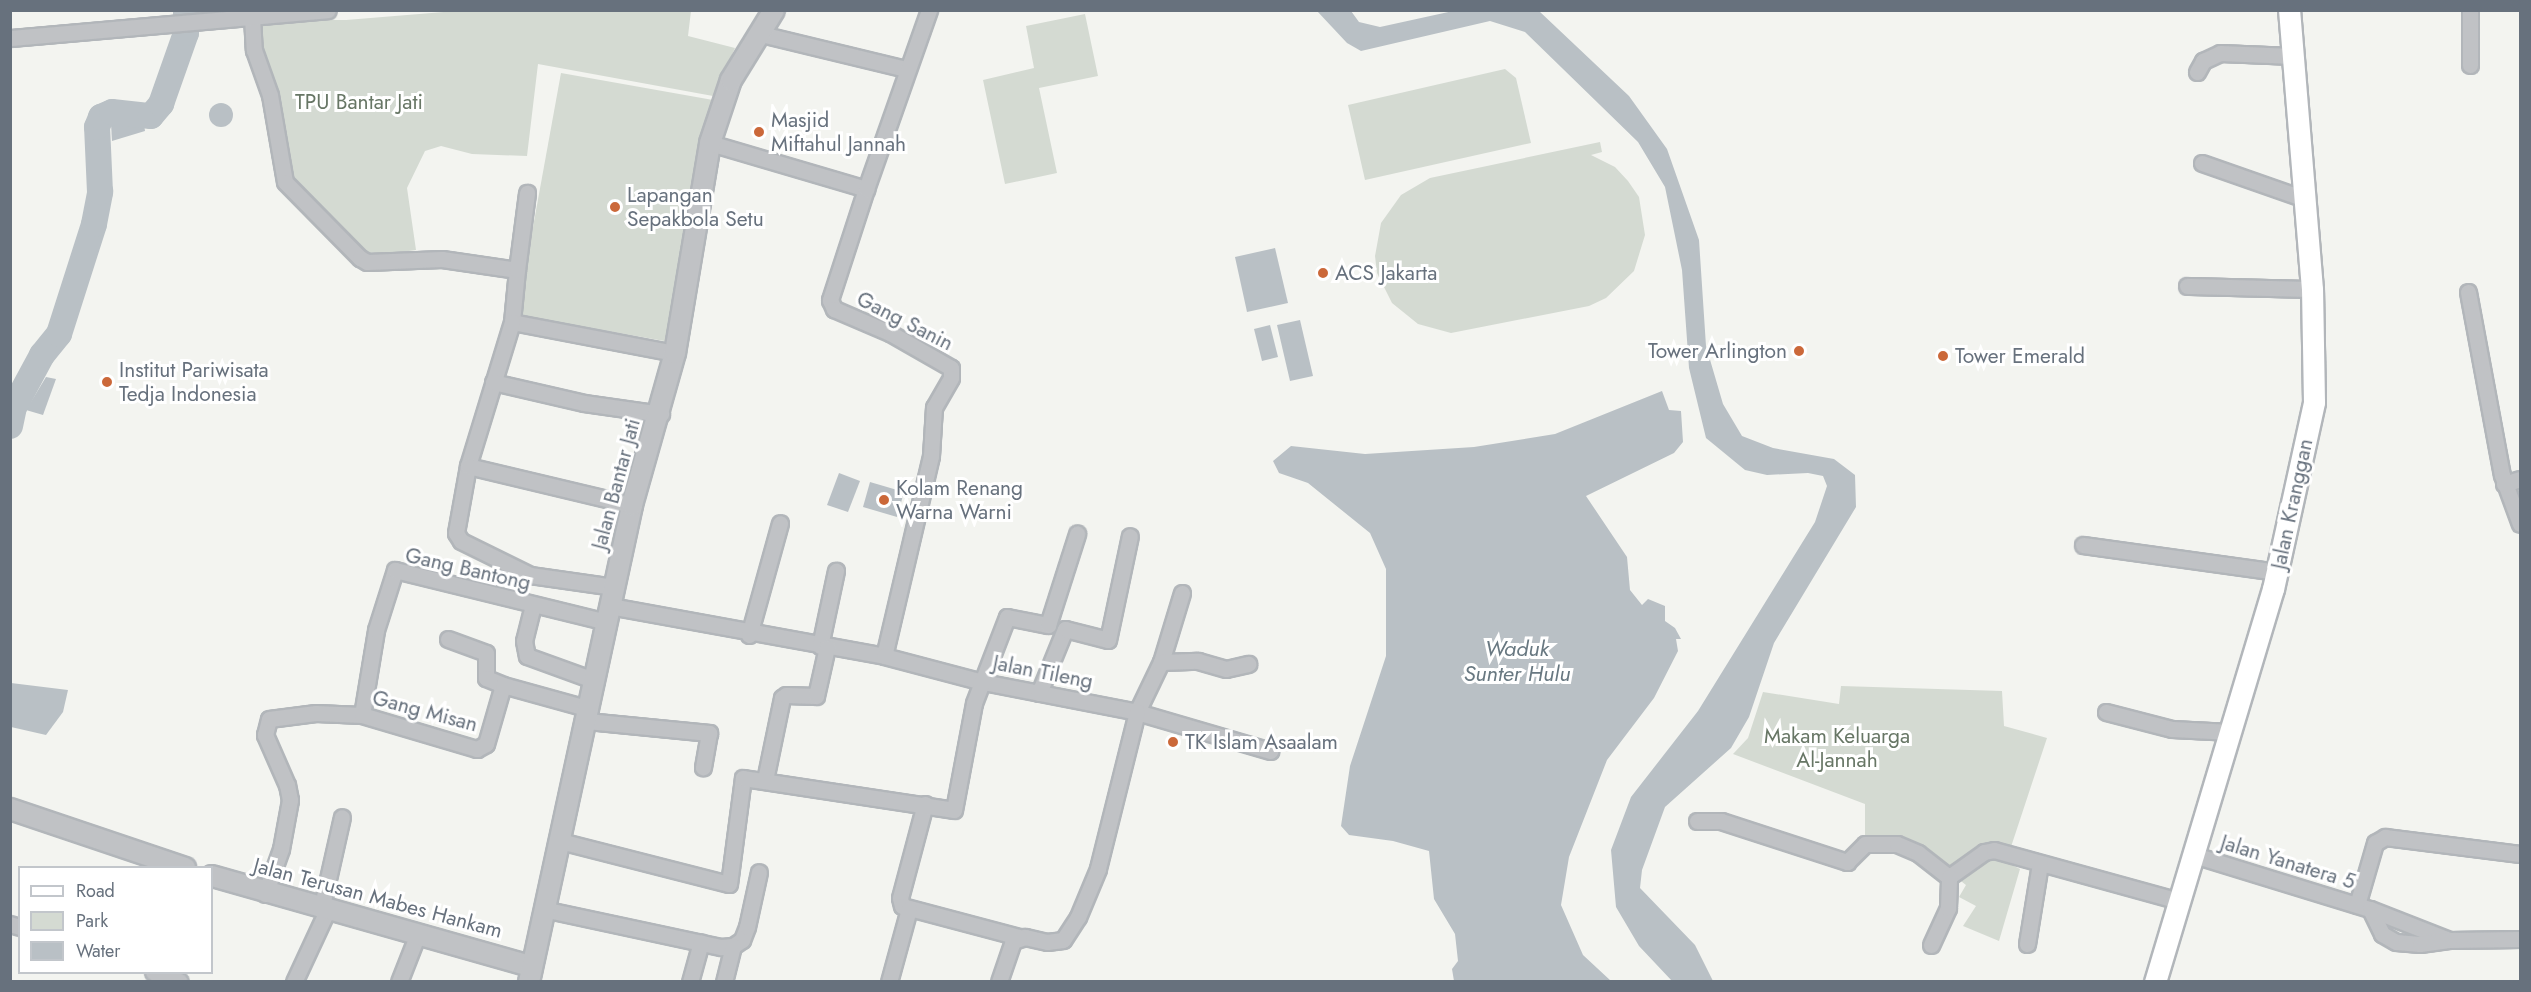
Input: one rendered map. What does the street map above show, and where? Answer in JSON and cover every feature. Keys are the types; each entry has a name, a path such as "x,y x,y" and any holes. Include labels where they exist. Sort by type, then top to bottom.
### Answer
{"main road":[{"name":"Jalan Kranggan","path":"2155,981 2277,572 2314,402 2312,289 2289,10"}],"street":[{"path":"10,38 174,21 328,10"},
{"name":"Jalan Bantar Jati","path":"530,974 589,715 632,505 661,414 675,353 710,143 731,80 774,10"},
{"path":"710,143 866,189 906,69 929,10"},
{"path":"2470,10 2470,65"},
{"path":"252,16 254,50 270,95 285,182 360,258 367,262 442,259 517,270"},
{"path":"761,34 906,69"},
{"path":"2196,72 2203,61 2220,53 2293,56"},
{"path":"2202,163 2305,199"},
{"name":"Gang Sanin","path":"866,189 830,300 834,309 890,333 949,366 951,375 934,408 931,456 884,656"},
{"path":"527,193 512,322 468,466 454,525 462,541 530,574 614,587"},
{"path":"2187,286 2312,289"},
{"path":"2469,292 2504,484 2520,524"},
{"path":"512,322 675,353"},
{"path":"493,382 584,403 661,414"},
{"path":"468,466 632,505"},
{"path":"2504,484 2520,479"},
{"path":"749,635 780,523"},
{"path":"560,841 729,884 743,778 925,804 951,811 955,808 974,704 1007,617 1048,624 1077,534"},
{"path":"1039,693 1065,629 1108,640 1130,536"},
{"path":"2083,545 2277,572"},
{"name":"Gang Bantong","path":"362,715 376,630 393,571 533,605 608,614"},
{"path":"765,780 782,698 786,694 816,696 836,571"},
{"path":"925,804 900,898 909,909 1019,937 1047,942 1063,940 1078,917 1098,869 1137,712 1161,662 1182,593"},
{"path":"533,605 524,641 527,656 596,681"},
{"name":"Jalan Tileng","path":"608,614 884,656 983,682 1137,712 1270,752"},
{"path":"448,639 486,652 486,678 503,685 589,715 709,733 703,767"},
{"path":"1161,662 1198,661 1226,669 1248,664"},
{"name":"Gang Misan","path":"265,894 280,849 290,800 287,784 265,735 266,723 273,717 316,713 362,715 477,749 486,744 503,685"},
{"path":"2106,712 2172,729 2231,732"},
{"path":"10,809 182,866"},
{"path":"294,981 324,910 342,817"},
{"path":"1697,821 1721,821 1847,862 1865,844 1897,844 1949,877"},
{"path":"2363,907 2375,843 2385,837 2520,854"},
{"path":"1949,877 1988,850 2179,901"},
{"name":"Jalan Yanatera 5","path":"2194,855 2363,907 2449,940"},
{"path":"2027,944 2040,864"},
{"path":"724,981 734,946 742,940 747,927 759,872"},
{"name":"Jalan Terusan Mabes Hankam","path":"213,876 265,894 417,936 530,974"},
{"path":"1930,945 1948,908 1949,877"},
{"name":"Jalan Yanatera 5","path":"2363,907 2382,933 2396,942 2420,944 2449,940 2520,939"},
{"path":"543,909 701,942 734,946"},
{"path":"889,981 909,909"},
{"path":"399,981 417,936"},
{"path":"999,981 1010,946 1019,937"},
{"path":"690,981 701,942"},
{"path":"159,974 179,981"}],"green space":[{"name":"TPU Bantar Jati","path":"468,10 691,11 688,36 735,48 713,96 538,64 527,156 472,154 441,146 425,151 407,188 416,250 366,257 286,173 256,20 346,20"},
{"path":"1085,14 1098,76 1039,88 1057,173 1005,184 983,80 1034,68 1026,26"},
{"path":"1505,69 1516,78 1531,143 1365,180 1348,105"},
{"name":"Lapangan Sepakbola Setu","path":"561,73 713,100 670,342 517,315"},
{"path":"1600,142 1602,152 1591,155 1615,167 1639,197 1645,235 1634,271 1606,298 1589,306 1451,333 1418,324 1392,303 1377,273 1375,256 1381,223 1401,195 1430,178"},
{"name":"Makam Keluarga Al-Jannah","path":"1841,686 2002,691 2004,726 2047,738 2006,862 2020,869 1999,941 1963,926 1976,906 1959,897 1966,885 1930,857 1899,840 1865,836 1865,804 1733,754 1748,738 1763,692 1839,704"}],"water":[{"path":"1317,11 1351,11 1359,22 1380,27 1453,11 1539,11 1629,96 1667,149 1699,240 1706,346 1723,404 1742,436 1773,448 1834,459 1855,475 1856,507 1774,643 1749,717 1731,748 1665,807 1642,870 1640,888 1695,945 1713,981 1672,981 1639,946 1616,907 1611,850 1631,797 1698,711 1815,522 1827,486 1823,476 1808,473 1767,475 1745,470 1706,438 1689,368 1682,270 1665,187 1638,142 1525,32 1490,21 1361,51 1347,43"},
{"path":"221,103 230,106 233,115 230,124 221,127 212,124 209,115 212,106"},
{"path":"111,124 144,124 145,131 112,141"},
{"path":"1275,248 1288,303 1247,312 1235,257"},
{"path":"1300,320 1313,376 1290,381 1277,325"},
{"path":"1270,325 1278,357 1262,361 1254,329"},
{"path":"46,377 56,379 43,415 26,410"},
{"name":"Waduk Sunter Hulu","path":"1662,391 1669,410 1681,411 1683,442 1674,453 1586,496 1627,557 1630,590 1642,605 1648,599 1665,606 1665,621 1675,628 1681,639 1676,639 1678,651 1654,698 1607,760 1569,857 1561,905 1583,955 1611,981 1454,981 1452,969 1458,961 1455,934 1434,899 1429,851 1393,841 1349,835 1341,826 1350,766 1386,656 1386,569 1370,533 1308,483 1279,473 1273,461 1291,446 1365,454 1474,447 1555,434"},
{"name":"Kolam Renang Warna Warni","path":"839,473 860,481 848,512 827,505"},
{"name":"Kolam Renang Warna Warni","path":"870,482 904,492 897,517 863,507"},
{"path":"11,683 68,690 63,712 46,735 11,727"}],"waterway":[{"path":"10,426 14,407 42,355 59,334 94,224 100,192 97,127 101,117 112,112 151,116 161,104 186,33 186,10"}],"place":[{"name":"Masjid Miftahul Jannah","path":"759,132"},
{"name":"Lapangan Sepakbola Setu","path":"615,207"},
{"name":"ACS Jakarta","path":"1323,273"},
{"name":"Tower Arlington","path":"1799,351"},
{"name":"Tower Emerald","path":"1943,356"},
{"name":"Institut Pariwisata Tedja Indonesia","path":"107,382"},
{"name":"Kolam Renang Warna Warni","path":"884,500"},
{"name":"TK Islam Asaalam","path":"1173,742"}]}
